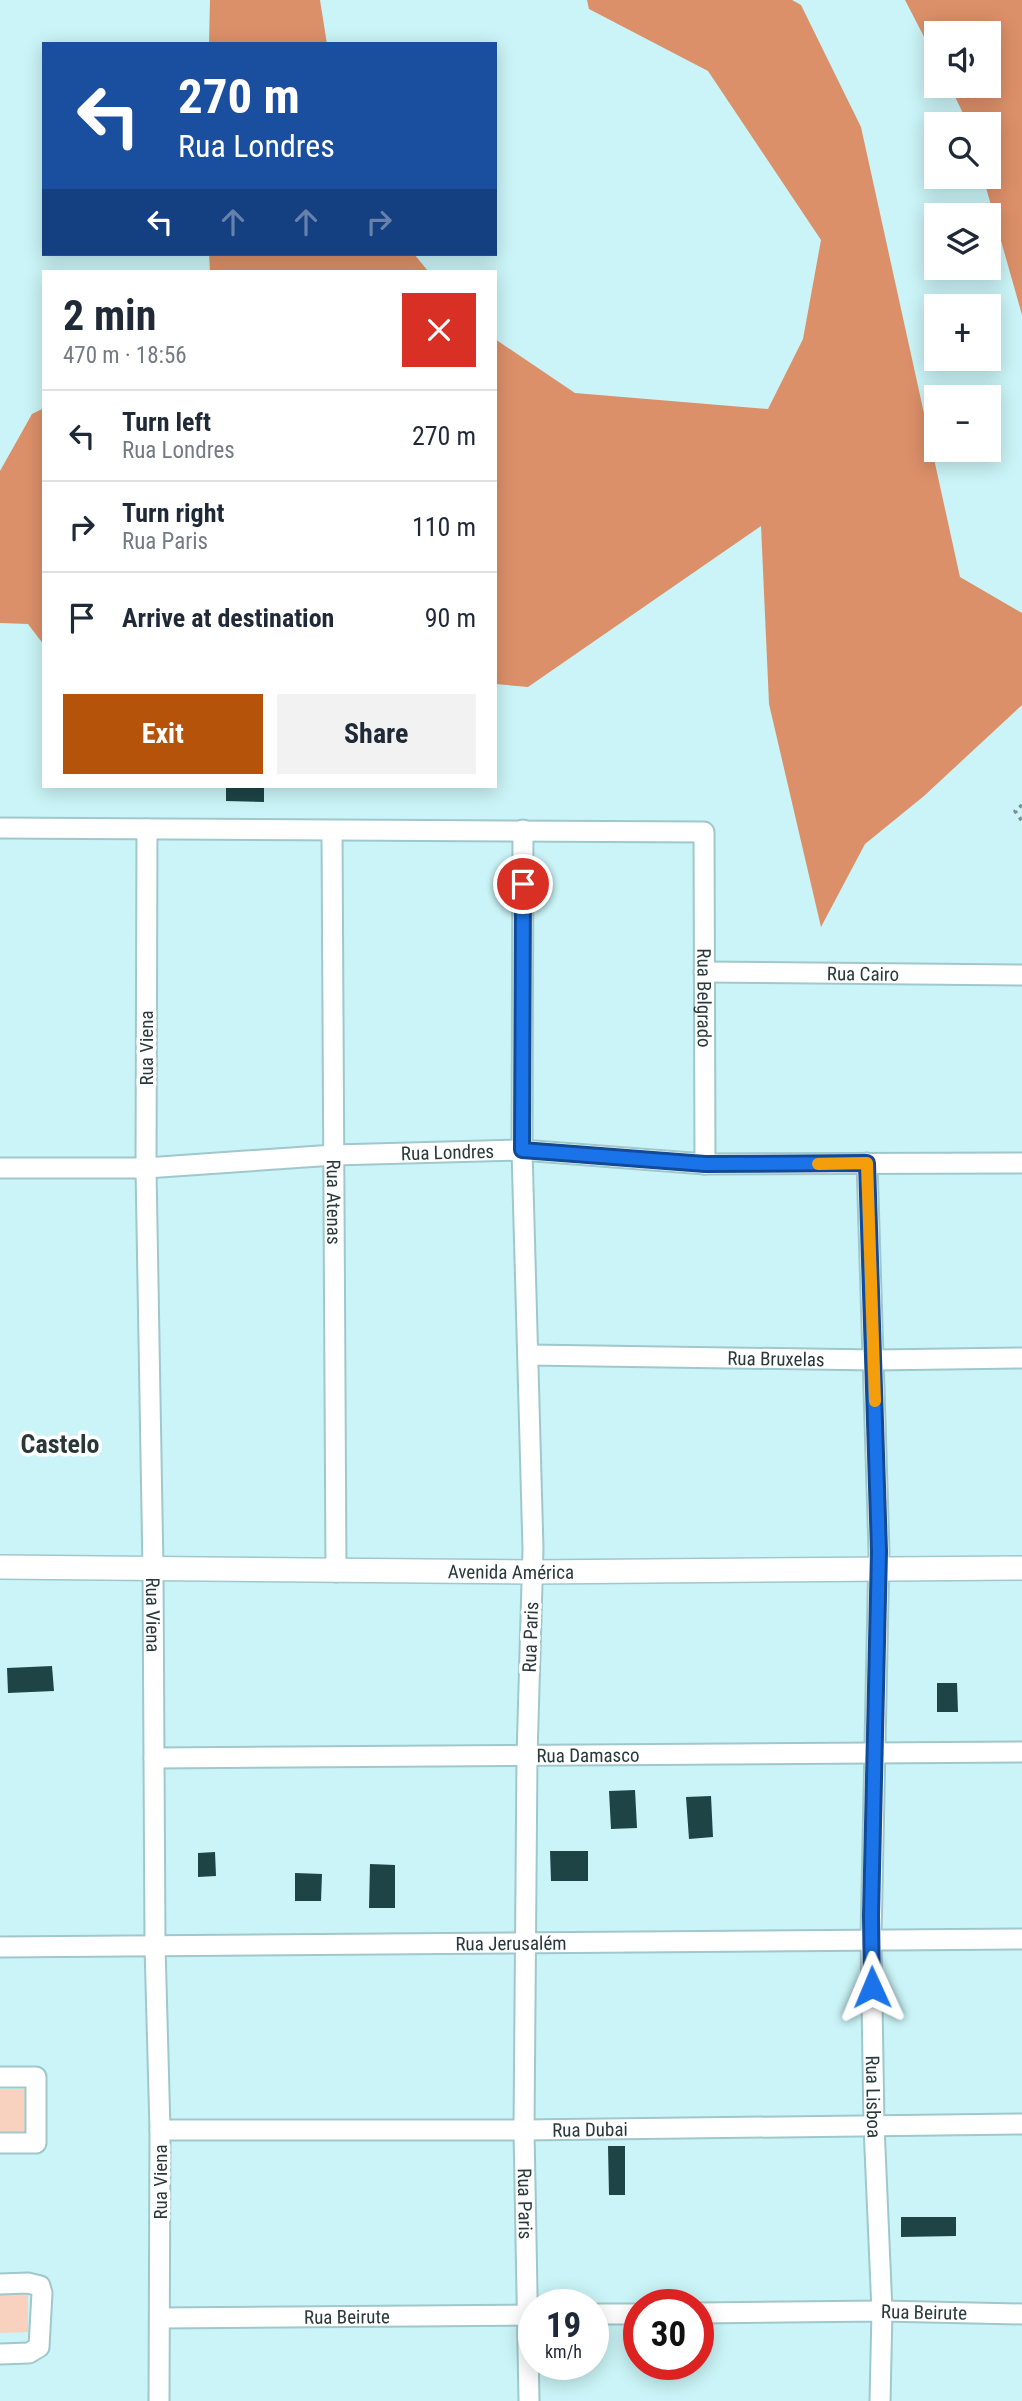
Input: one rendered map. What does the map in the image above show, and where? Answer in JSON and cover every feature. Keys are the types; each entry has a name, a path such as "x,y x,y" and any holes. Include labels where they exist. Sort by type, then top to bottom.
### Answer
{"street":[{"path":"0,828 523,830"},
{"name":"Rua Viena","path":"147,829 146,1168 153,1570 155,1946 160,2130 159,2401"},
{"name":"Rua Belgrado","path":"523,830 704,832 705,1164"},
{"name":"Rua Paris","path":"523,830 522,1150 529,1355 532,1573 527,1756 524,2130 529,2289"},
{"name":"Rua Atenas","path":"332,831 336,1572"},
{"name":"Rua Cairo","path":"704,972 1022,975"},
{"name":"Rua Londres","path":"0,1168 146,1168 334,1155 522,1150 705,1164 1022,1163"},
{"name":"Rua Lisboa","path":"867,1163 879,1551 871,1939 874,2126 882,2311 880,2401"},
{"name":"Rua Bruxelas","path":"529,1355 874,1360 1022,1359"},
{"name":"Avenida América","path":"0,1567 532,1573 1022,1568"},
{"name":"Rua Damasco","path":"154,1758 1022,1752"},
{"name":"Rua Jerusalém","path":"0,1947 1022,1939"},
{"path":"0,2077 36,2077 36,2143 0,2143"},
{"name":"Rua Dubai","path":"160,2130 524,2130 1022,2124"},
{"path":"0,2284 35,2283 40,2286 42,2293 39,2347 29,2353 0,2354"},
{"name":"Rua Beirute","path":"714,2313 882,2311 1022,2314"},
{"name":"Rua Beirute","path":"160,2318 518,2315"},
{"name":"Rua Paris","path":"529,2380 529,2401"}],"path":[{"path":"1022,805 1015,811 1022,821"}],"shaded area":[{"path":"210,0 320,0 327,42 209,42"},
{"path":"587,0 792,0 801,5 861,127 924,413 924,462 935,462 960,577 1022,613 1022,705 924,796 865,844 821,927 769,704 761,526 528,687 497,684 497,340 575,393 768,409 803,339 821,240 708,71 589,9"},
{"path":"905,0 1022,0 1022,315 1001,241 1001,203 990,203 986,189 1001,189 1001,112 962,112 956,98 1001,98 1001,21 924,21 924,37"},
{"path":"209,256 416,256 427,270 210,270"},
{"path":"42,409 42,642 28,624 0,623 0,471 32,414"},
{"path":"0,2089 25,2089 25,2132 0,2132"},
{"path":"0,2289 28,2289 28,2332 0,2333"}],"building":[{"path":"226,788 264,788 264,802 226,801"},
{"path":"52,1666 54,1691 8,1693 7,1668"},
{"path":"937,1683 957,1683 958,1712 937,1712"},
{"path":"635,1790 637,1828 611,1829 609,1791"},
{"path":"711,1796 713,1837 689,1839 686,1797"},
{"path":"550,1851 588,1851 588,1881 551,1881"},
{"path":"215,1852 216,1876 198,1877 198,1853"},
{"path":"370,1864 395,1865 395,1908 369,1908"},
{"path":"295,1873 322,1874 321,1901 295,1901"},
{"path":"608,2146 625,2146 625,2195 609,2195"},
{"path":"901,2217 956,2217 956,2236 901,2237"}],"slow traffic":[{"path":"818,1164 867,1163 875,1401"}],"district":[{"name":"Castelo","path":"60,1444"}],"route":[{"path":"523,884 522,1150 705,1164 867,1163 879,1551 871,1916 872,1987"}]}
